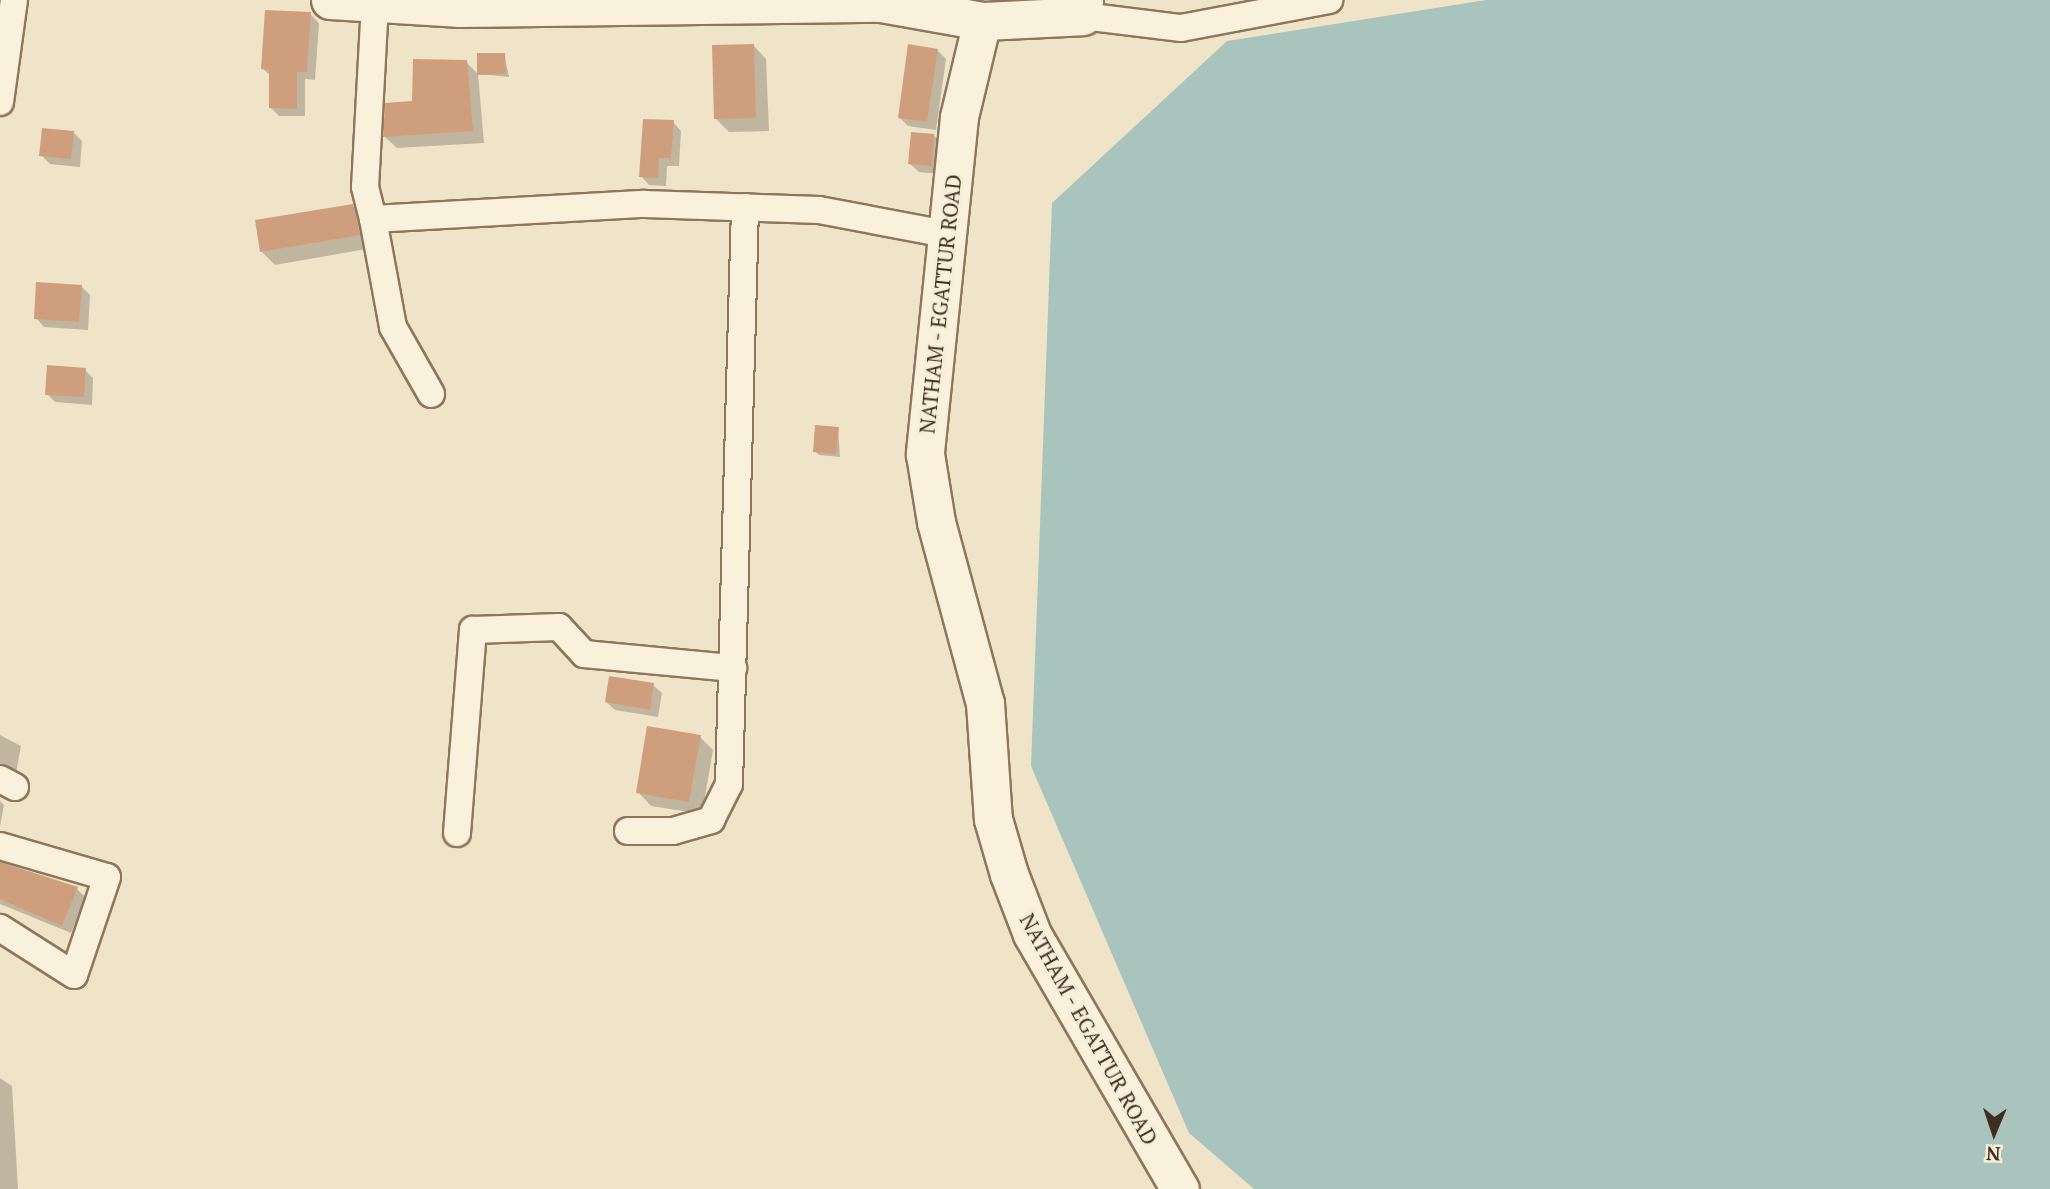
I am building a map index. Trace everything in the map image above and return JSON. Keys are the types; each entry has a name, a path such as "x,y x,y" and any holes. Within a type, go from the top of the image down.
{"street":[{"path":"1,89 15,0"},
{"path":"330,0 375,3 881,3 982,21 1087,8 1181,28 1329,0"},
{"path":"375,3 365,187 393,327 431,394"},
{"name":"NATHAM - EGATTUR ROAD","path":"982,21 959,117 925,454 936,522 985,703 993,819 1032,934 1180,1189"},
{"path":"373,219 645,204 819,210 946,234"},
{"path":"628,831 673,831 711,820 720,810 729,784 745,207"},
{"path":"457,832 473,629 559,627 584,654 733,667"},
{"path":"0,846 107,877 74,975 0,928"}],"water":[{"path":"1486,0 2050,0 2050,1189 1254,1189 1189,1133 1031,766 1052,203 1227,41"}],"building":[{"path":"265,10 311,12 307,72 297,72 297,109 269,108 269,70 261,69"},
{"path":"754,44 756,118 714,119 712,45"},
{"path":"908,44 938,49 927,122 898,118"},
{"path":"477,53 505,53 506,74 477,75"},
{"path":"413,59 467,60 473,131 383,137 385,103 412,101"},
{"path":"643,119 674,120 671,158 659,158 658,178 639,177"},
{"path":"42,128 74,131 71,159 39,156"},
{"path":"911,132 934,134 932,166 908,164"},
{"path":"353,204 360,235 260,252 255,220"},
{"path":"36,282 82,285 79,322 34,319"},
{"path":"47,365 86,368 84,397 45,395"},
{"path":"815,425 839,427 836,454 813,452"},
{"path":"609,676 654,683 650,710 605,702"},
{"path":"647,726 701,735 689,802 636,793"},
{"path":"0,862 78,887 62,926 0,899"}]}
